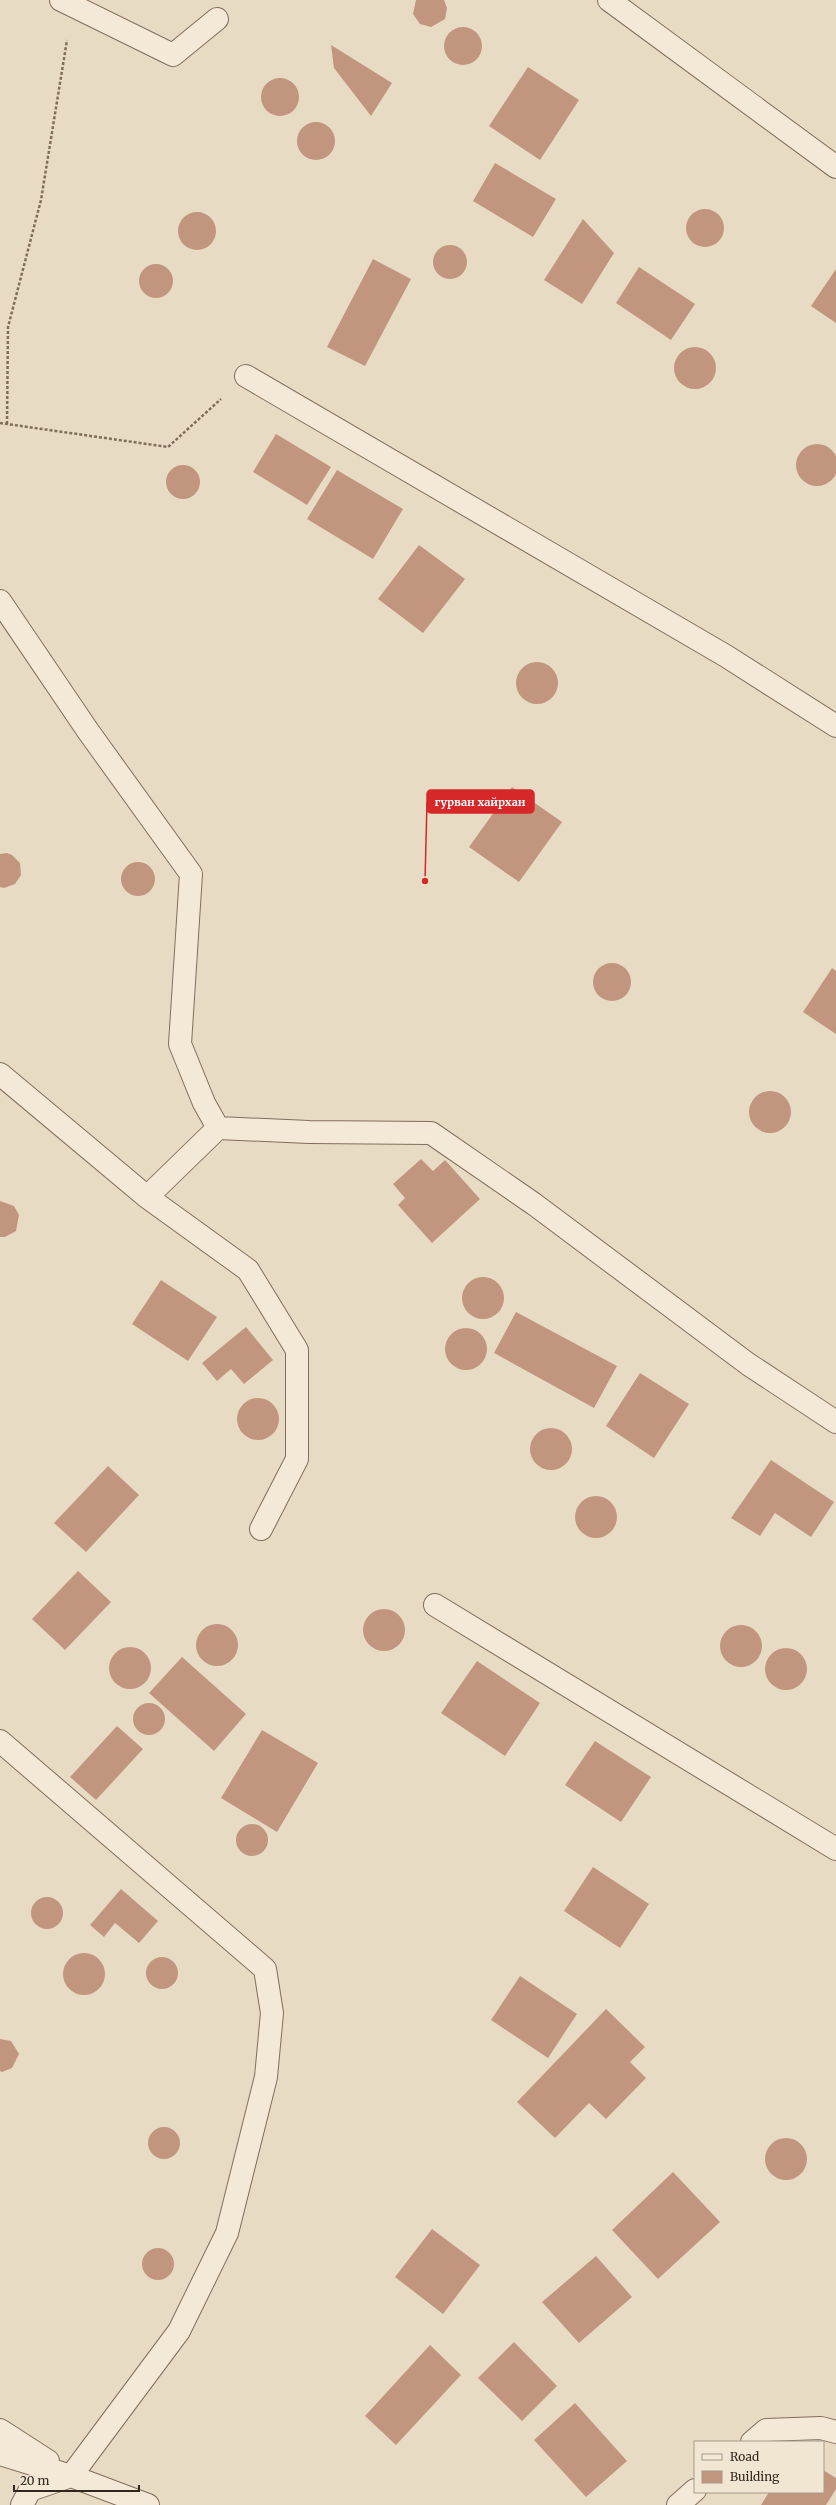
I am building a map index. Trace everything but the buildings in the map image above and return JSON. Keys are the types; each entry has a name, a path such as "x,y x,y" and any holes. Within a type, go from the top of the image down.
{"street":[{"path":"609,0 836,167"},
{"path":"67,3 173,55 217,19"},
{"path":"246,376 726,656 836,726"},
{"path":"0,601 88,731 191,874 180,1044 204,1103 218,1128"},
{"path":"0,1074 147,1197 248,1270 297,1350 297,1458 261,1529"},
{"path":"147,1197 218,1128 309,1132 431,1133 534,1204 748,1364 836,1422"},
{"path":"435,1605 836,1849"},
{"path":"0,1741 265,1969 272,2014 266,2077 227,2234 179,2331 71,2476 30,2490 22,2505"},
{"path":"753,2441 766,2430 821,2428 836,2432"},
{"path":"0,2430 71,2476"},
{"path":"0,2454 71,2476 148,2505"},
{"path":"678,2505 694,2491"}],"path":[{"path":"7,424 8,327 41,200 67,3"},
{"path":"0,422 89,434 168,447 246,376"}],"place":[{"name":"гурван хайрхан","path":"425,881"}]}
